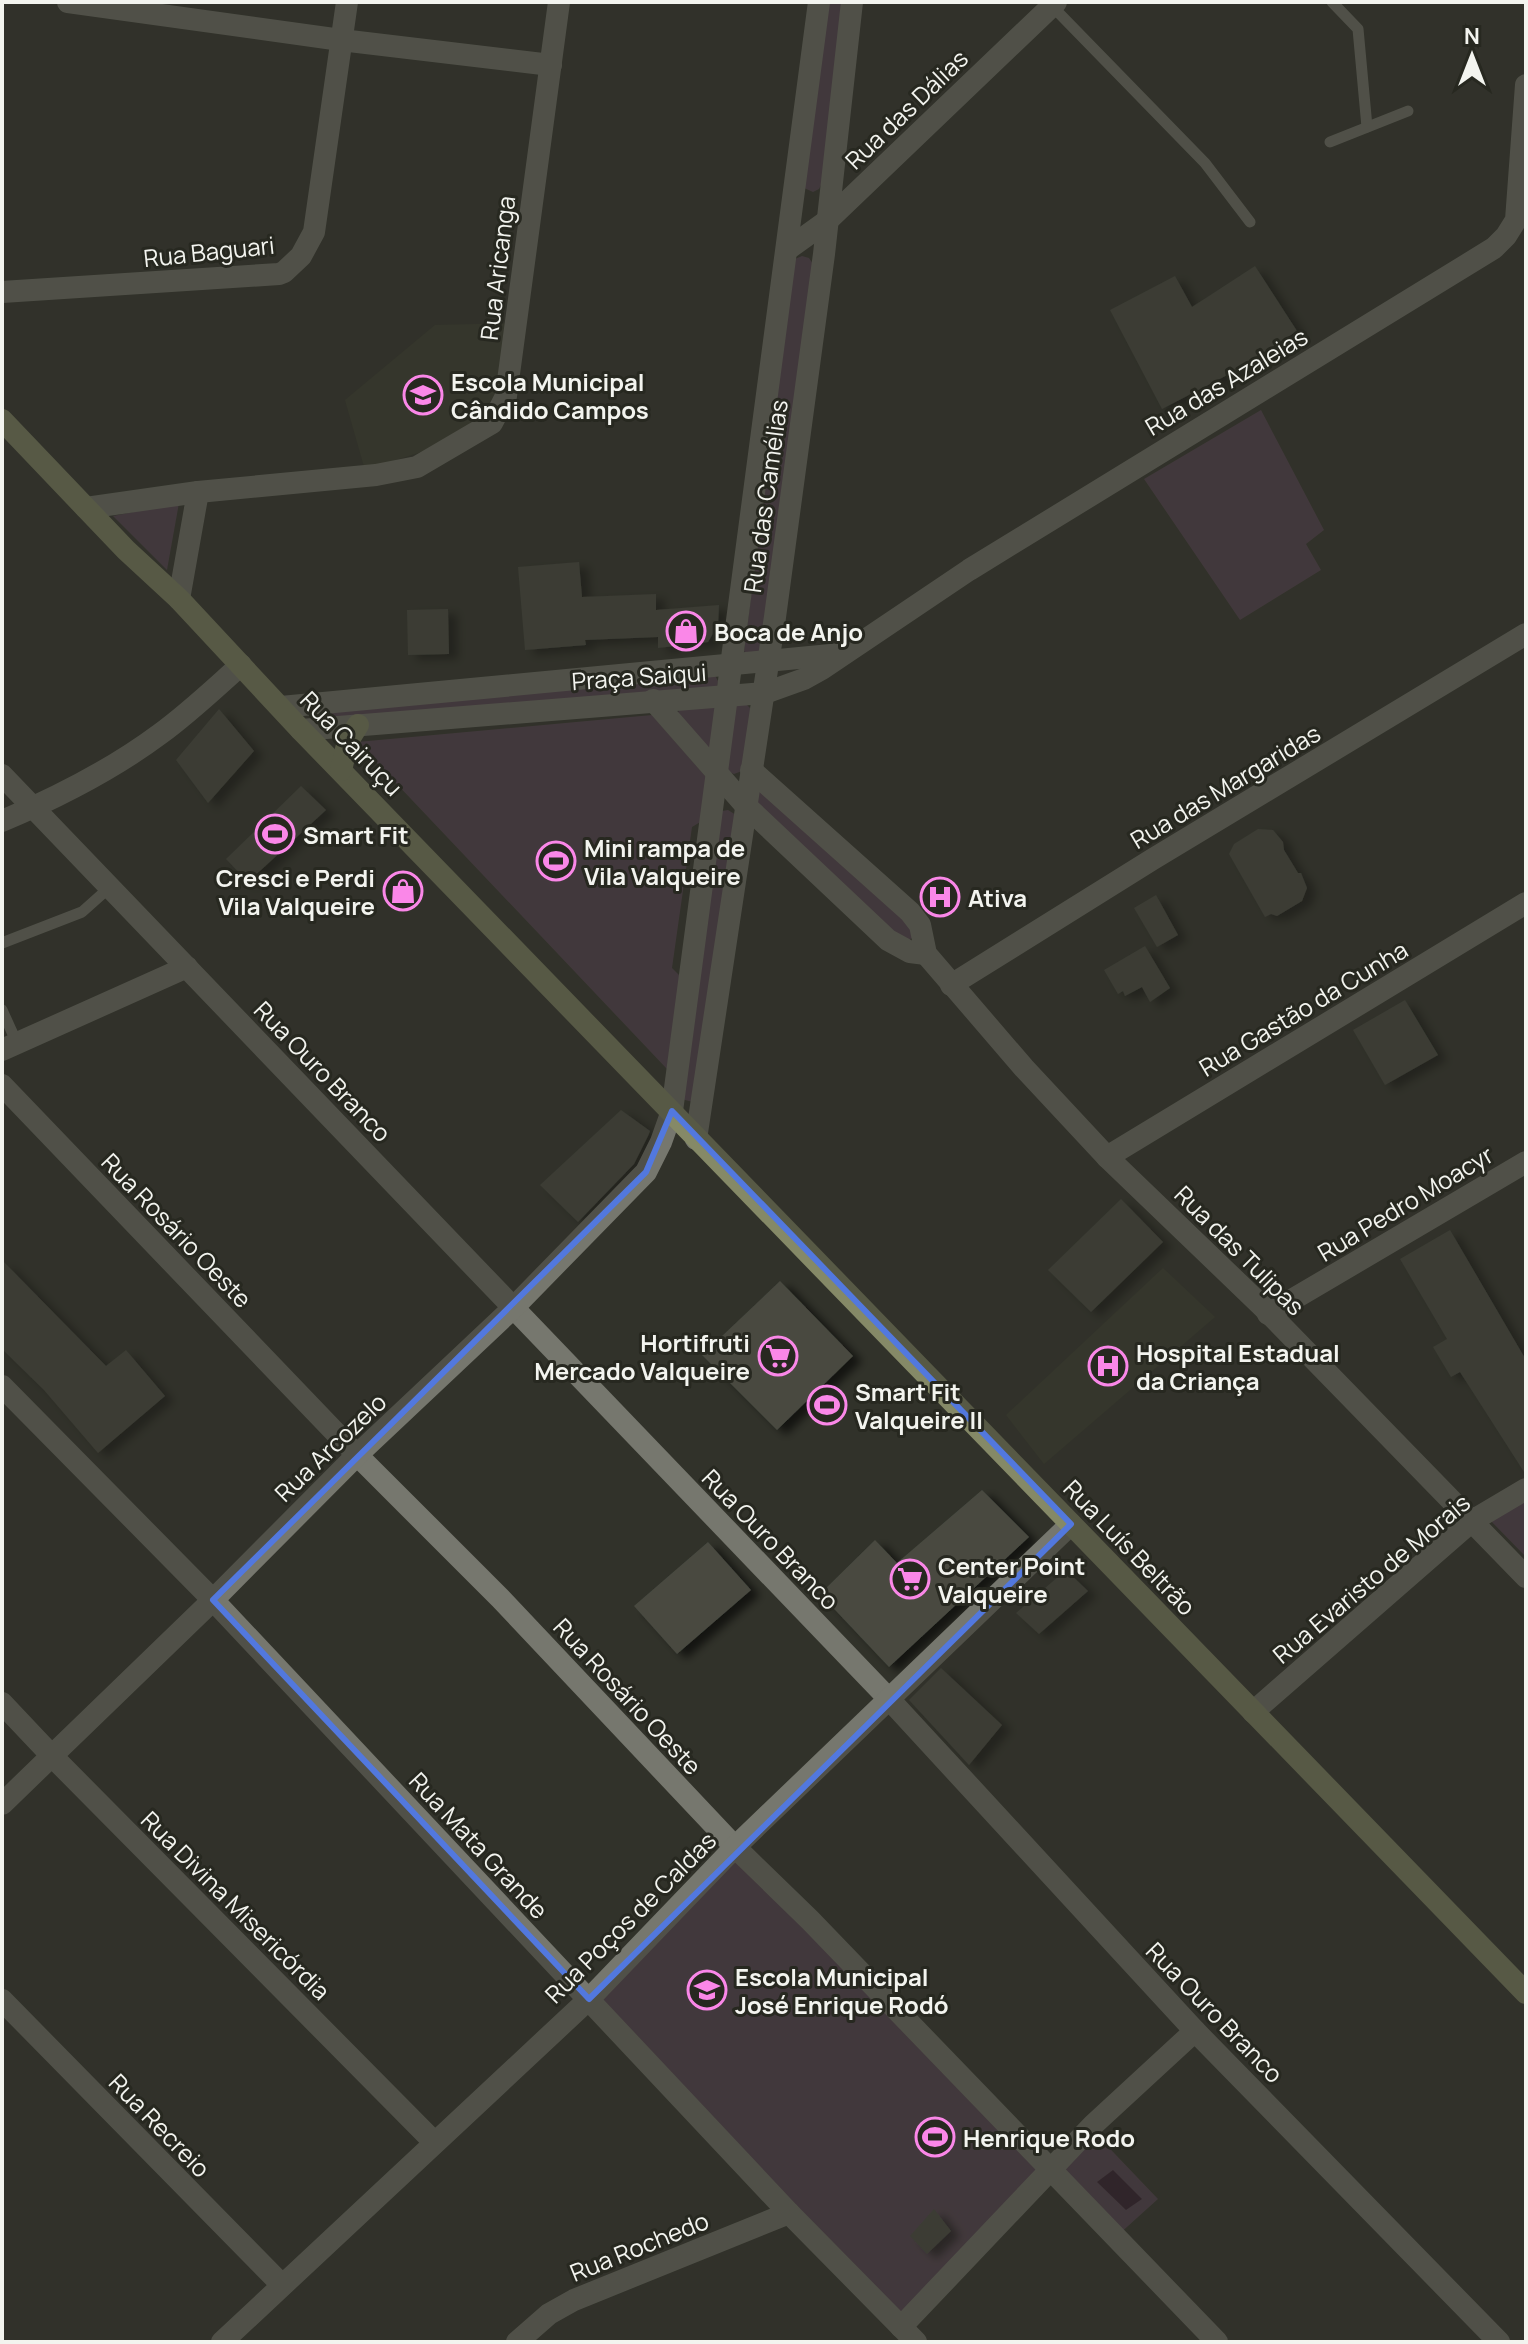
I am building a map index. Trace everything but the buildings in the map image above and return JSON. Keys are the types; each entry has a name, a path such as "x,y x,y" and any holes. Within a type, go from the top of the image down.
{"main road":[{"name":"Rua Cairuçu","path":"2,420 179,599 301,730 696,1139"},
{"path":"341,770 348,741 358,725"},
{"name":"Rua Luís Beltrão","path":"696,1139 1526,1993"}],"street":[{"path":"68,2 551,65"},
{"name":"Rua Baguari","path":"2,292 242,278 284,272 301,256 314,232 347,2"},
{"name":"Rua Aricanga","path":"86,508 198,492 376,475 417,467 492,423 506,396 559,2"},
{"name":"Rua das Camélias","path":"672,1111 819,2"},
{"name":"Rua das Camélias","path":"696,1139 765,693 827,221 852,2"},
{"name":"Rua das Dálias","path":"788,249 827,221 1054,4"},
{"name":"Rua das Azaleias","path":"765,693 804,679 969,570 1494,248 1516,220 1526,85"},
{"path":"179,599 198,492"},
{"name":"Rua das Margaridas","path":"951,985 1165,851 1526,634"},
{"name":"Rua das Azaleias","path":"769,661 842,653"},
{"name":"Praça Saiqui","path":"281,707 769,661"},
{"path":"2,821 122,759 159,735 241,665"},
{"path":"513,685 516,712"},
{"name":"Praça Saiqui","path":"301,730 765,693"},
{"path":"653,700 746,806 888,940 910,952 926,954"},
{"name":"Rua das Tulipas","path":"751,770 910,912 920,925 926,954 1024,1068 1107,1157 1268,1314 1526,1577"},
{"name":"Rua Ouro Branco","path":"2,775 889,1699 1195,2031 1499,2342"},
{"name":"Rua Gastão da Cunha","path":"1107,1157 1526,903"},
{"path":"9,1046 187,967"},
{"name":"Rua Rosário Oeste","path":"2,1085 357,1455 500,1598 735,1847 810,1920 1217,2342"},
{"name":"Rua Arcozelo","path":"2,1804 213,1600 357,1455 513,1308 646,1172 672,1111"},
{"name":"Rua Pedro Moacyr","path":"1268,1314 1526,1162"},
{"name":"Rua Mata Grande","path":"2,1386 213,1600 789,2213 909,2334"},
{"name":"Rua Evaristo de Morais","path":"1253,1712 1472,1521 1526,1489"},
{"name":"Rua Poços de Caldas","path":"222,2342 589,1999 735,1847 1071,1524"},
{"name":"Rua Divina Misericórdia","path":"2,1703 434,2142"},
{"name":"Rua Recreio","path":"2,2000 282,2285"},
{"path":"909,2334 1051,2168 1195,2031"},
{"name":"Rua Rochedo","path":"517,2342 549,2314 574,2300 789,2213"}],"lane":[{"path":"1332,2 1358,29 1367,127"},
{"path":"1054,4 1205,163 1250,222"},
{"path":"1330,142 1408,111"},
{"path":"2,943 82,912 110,887"},
{"path":"2,1010 9,1046"}],"highlighted area":[{"path":"672,1111 1071,1524 589,1999 213,1600 646,1172"}],"shaded area":[{"path":"825,2 845,2 822,183 813,192 804,188"},
{"path":"802,256 809,258 813,264 762,653 746,654 795,259"},
{"name":"Escola Municipal Cândido Campos","path":"515,323 498,390 484,410 468,425 424,451 365,470 345,400 435,325"},
{"path":"1261,410 1324,530 1306,544 1321,570 1240,620 1144,479"},
{"path":"179,503 167,570 113,516"},
{"path":"714,674 718,681 717,689 317,720 318,714"},
{"path":"746,704 751,709 742,771 734,774 729,772 726,763 734,706"},
{"path":"712,707 718,710 713,754 677,716 679,710"},
{"path":"652,715 708,779 702,821 692,827 672,968 680,976 667,1069 357,742"},
{"path":"759,785 912,925 912,938 905,942 757,806"},
{"path":"728,810 736,815 693,1102 681,1099 722,811"},
{"name":"Hospital Estadual da Criança","path":"1163,1268 1215,1317 1044,1464 1006,1415"},
{"path":"1526,1497 1526,1557 1488,1518"},
{"path":"735,1847 1051,2168 1095,2133 1158,2199 1117,2236 1052,2169 901,2327 589,1999"},
{"path":"1113,2170 1142,2199 1126,2210 1097,2182"}],"place":[{"name":"Escola Municipal Cândido Campos","path":"423,395"},
{"name":"Boca de Anjo","path":"686,631"},
{"name":"Smart Fit","path":"275,834"},
{"name":"Mini rampa de Vila Valqueire","path":"556,861"},
{"name":"Cresci e Perdi Vila Valqueire","path":"403,891"},
{"name":"Ativa","path":"940,897"},
{"name":"Hortifruti Mercado Valqueire","path":"778,1356"},
{"name":"Hospital Estadual da Criança","path":"1108,1366"},
{"name":"Smart Fit Valqueire II","path":"827,1405"},
{"name":"Center Point Valqueire","path":"910,1579"},
{"name":"Escola Municipal José Enrique Rodó","path":"707,1990"},
{"name":"Henrique Rodo","path":"935,2137"}]}
